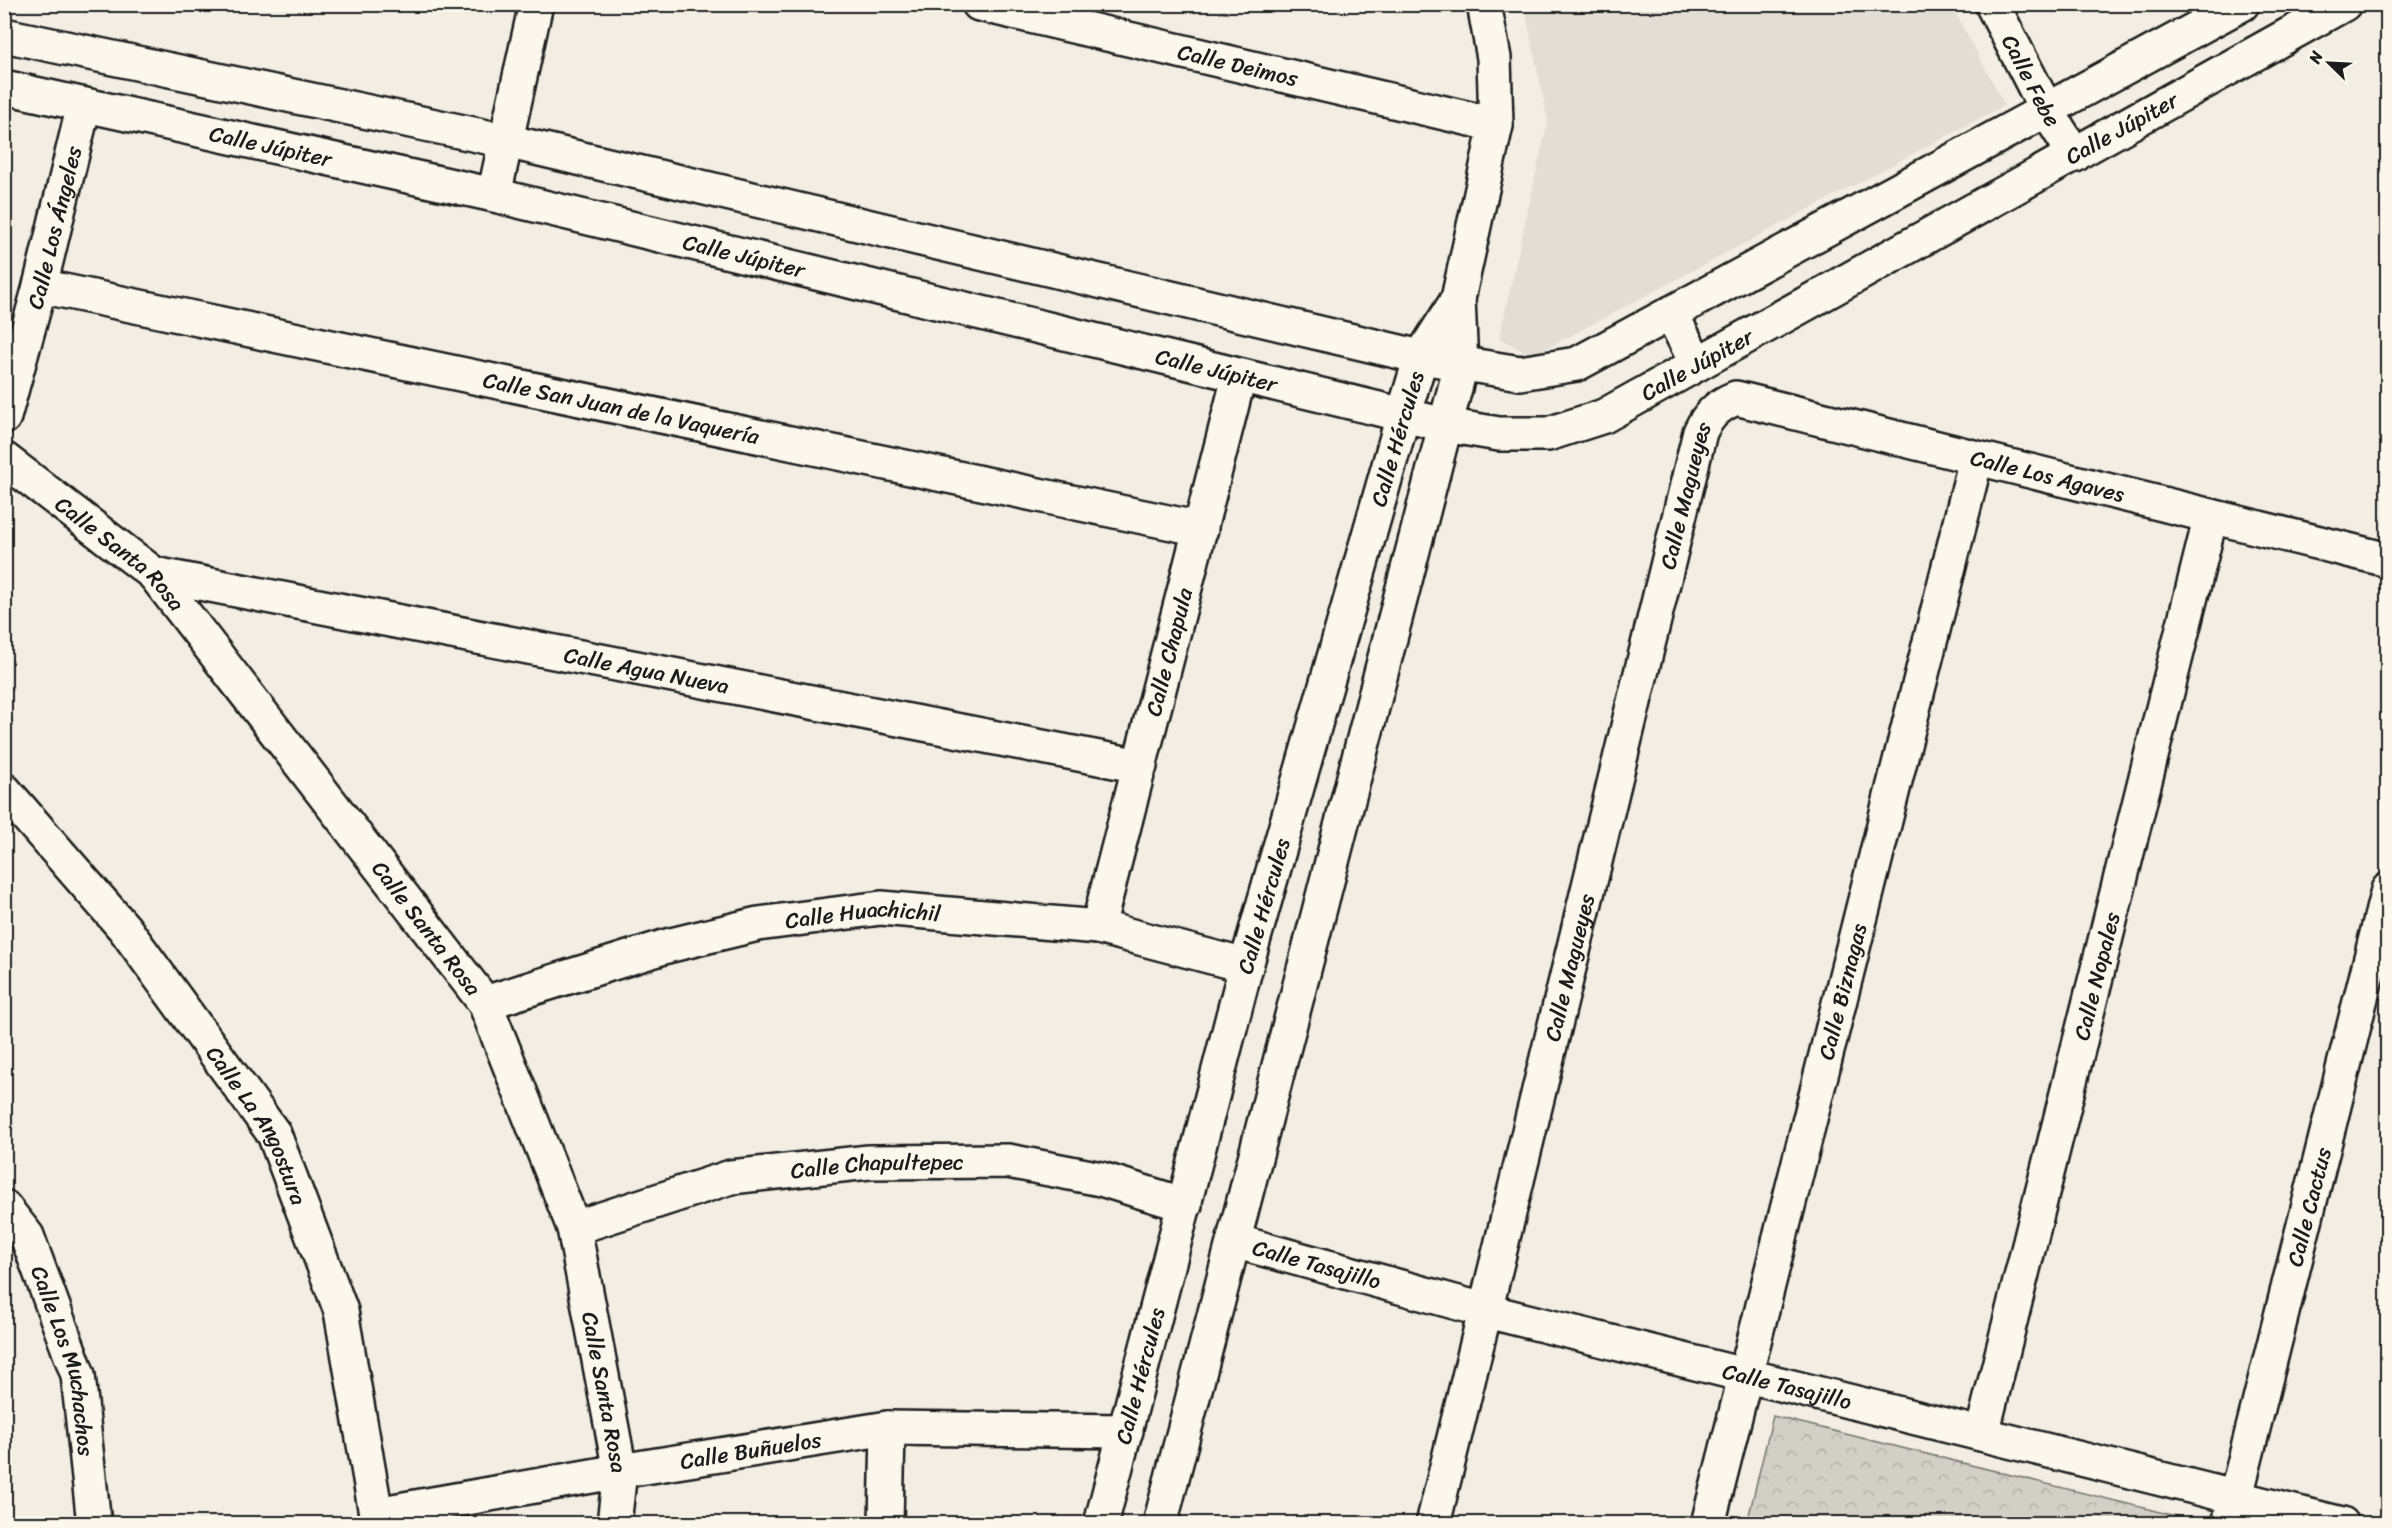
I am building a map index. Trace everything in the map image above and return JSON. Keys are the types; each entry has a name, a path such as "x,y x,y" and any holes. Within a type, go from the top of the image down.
{"street":[{"path":"494,195 536,4"},
{"name":"Calle Deimos","path":"979,4 1496,125"},
{"name":"Calle Hércules","path":"1160,1524 1461,365 1458,299 1496,125 1494,57 1484,4"},
{"name":"Calle Febe","path":"1992,4 2047,111 2074,155"},
{"path":"4,35 506,141 1421,357 1520,373 1577,364 2242,4"},
{"name":"Calle Júpiter","path":"4,87 494,195 1445,426 1499,434 1548,434 1604,416 2344,4"},
{"name":"Calle Los Ángeles","path":"4,417 40,286 84,105"},
{"name":"Calle San Juan de la Vaquería","path":"40,286 1201,529"},
{"name":"Calle Hércules","path":"1101,1524 1246,966 1403,416 1421,357 1458,299"},
{"path":"1671,313 1697,364"},
{"name":"Calle Chapula","path":"1098,927 1239,377"},
{"name":"Calle Los Agaves","path":"1711,412 1725,402 1736,398 2388,560"},
{"name":"Calle Magueyes","path":"1433,1524 1487,1311 1700,432 1711,412"},
{"name":"Calle Santa Rosa","path":"4,459 154,574 485,1003 574,1228 620,1471 614,1524"},
{"name":"Calle Biznagas","path":"1708,1524 1976,459"},
{"name":"Calle Nopales","path":"1982,1434 2211,516"},
{"name":"Calle Agua Nueva","path":"154,574 1140,766"},
{"name":"Calle La Angostura","path":"4,790 125,929 274,1134 341,1311 375,1519"},
{"name":"Calle Cactus","path":"2232,1510 2388,890"},
{"name":"Calle Huachichil","path":"485,1003 667,946 747,927 881,908 1098,927 1246,966"},
{"name":"Calle Chapultepec","path":"574,1228 731,1177 869,1162 1008,1161 1101,1179 1185,1205"},
{"name":"Calle Los Muchachos","path":"4,1207 27,1236 78,1375 93,1524"},
{"name":"Calle Tasajillo","path":"1234,1240 1487,1311 1982,1434 2232,1510 2342,1524"},
{"path":"886,1524 888,1428"},
{"name":"Calle Buñuelos","path":"375,1519 620,1471 888,1428 1126,1431"}],"shaded area":[{"path":"1524,5 1951,5 2005,105 1532,356 1499,338 1548,121"}],"green space":[{"path":"1773,1416 2197,1521 2197,1523 1747,1523"}]}
